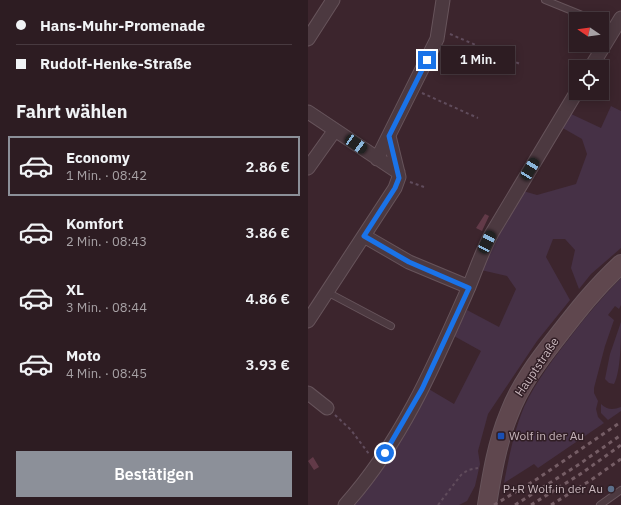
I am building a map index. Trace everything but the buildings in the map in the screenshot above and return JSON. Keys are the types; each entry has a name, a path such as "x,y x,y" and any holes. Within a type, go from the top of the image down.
{"main road":[{"name":"Hauptstraße","path":"488,497 505,424 521,388 540,359 584,302 621,264"}],"street":[{"path":"308,39 332,0"},
{"path":"377,159 434,46 440,30 443,0"},
{"path":"596,60 618,23"},
{"path":"345,505 378,464 422,389 469,288 482,252 572,100"},
{"path":"308,112 398,175"},
{"path":"308,168 335,130"},
{"path":"308,321 395,188 398,175 389,136"},
{"path":"364,236 409,262 469,288"},
{"path":"308,393 327,408"}],"lane":[{"path":"545,0 575,12"},
{"path":"327,292 391,326"},
{"path":"600,505 621,490"}],"path":[{"path":"440,30 520,64"},
{"path":"413,88 478,118"},
{"path":"398,175 424,187"},
{"path":"327,408 351,430 378,464"},
{"path":"438,505 464,472 476,468 493,471"}],"shaded area":[{"path":"611,106 621,111 621,248 591,274 579,289 571,268 575,250 565,239 553,239 546,257 570,300 537,341 488,414 478,451 480,464 475,486 467,501 459,505 352,505 427,388 454,404 481,351 454,336 467,310 499,327 516,289 507,276 481,270 493,238 523,191 537,195 576,184 587,154 582,139 561,127 569,113 601,128"},
{"path":"485,214 489,216 482,231 476,228"},
{"path":"621,278 621,305 619,309 615,306 608,315 614,320 605,346 594,388 594,393 598,401 596,409 598,417 604,423 538,468 534,464 504,483 517,425 534,388 577,328"},
{"path":"621,322 619,363 614,384 609,383 605,379 610,354"},
{"path":"601,404 610,409 621,407 621,411 608,420 601,413"},
{"path":"313,457 319,467 314,470 308,461"}],"railway":[{"path":"494,505 537,479 621,422"},
{"path":"515,505 578,465 621,435"},
{"path":"531,505 582,473 621,445"},
{"path":"551,505 621,459"}],"place":[{"name":"Wolf in der Au","path":"501,436"},
{"name":"P+R Wolf in der Au","path":"611,489"}],"route":[{"path":"385,453 422,389 469,288 409,262 364,236 395,188 399,178 389,136 427,60"}]}
